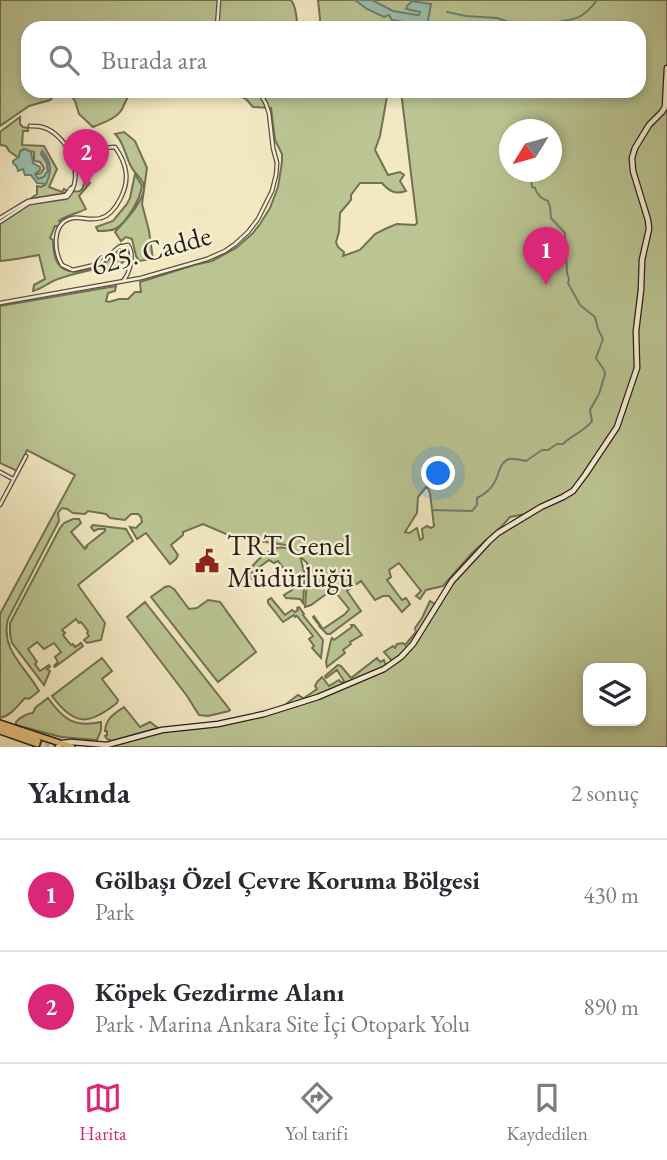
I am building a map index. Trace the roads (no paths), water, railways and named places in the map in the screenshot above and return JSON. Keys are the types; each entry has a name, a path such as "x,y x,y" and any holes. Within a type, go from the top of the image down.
{"main road":[{"path":"0,729 38,743 73,747"}],"street":[{"path":"218,21 219,0"},
{"path":"73,747 100,746 162,730 218,724 264,714 318,697 384,669 413,644 452,581 489,541 541,506 566,495 580,482 617,427 637,368 636,331 642,260 649,229 632,158 649,125 665,107 667,68"},
{"name":"625. Cadde","path":"0,303 141,278 216,255 235,244 253,226 263,210 272,191 277,167 268,109 262,98"},
{"path":"0,220 29,203 68,196 75,179 73,157 60,138 42,127 30,126"},
{"path":"104,148 115,147 125,171 122,198 112,211 102,218 74,218 65,221 57,234 55,248 62,265 73,270 99,264 121,246 124,247 130,261 129,272 123,281"},
{"path":"0,505 26,456"},
{"path":"0,472 14,479"},
{"path":"60,745 71,742 100,746"}],"waterway":[{"path":"562,21 583,15 597,0"},
{"path":"447,12 506,21"},
{"path":"432,510 472,511 477,505 477,498 493,485 506,461 526,461 542,450 563,444 592,421 590,410 599,394 605,374 596,358 603,339 595,317 580,305 568,283 565,233 551,218 548,201 537,193 532,182"}],"tunnel":[{"path":"38,741 55,747"},
{"path":"37,744 44,747"}],"place":[{"name":"Köpek Gezdirme Alanı","path":"86,187"},
{"name":"Gölbaşı Özel Çevre Koruma Bölgesi","path":"546,285"},
{"name":"TRT Genel Müdürlüğü","path":"207,561"}]}
